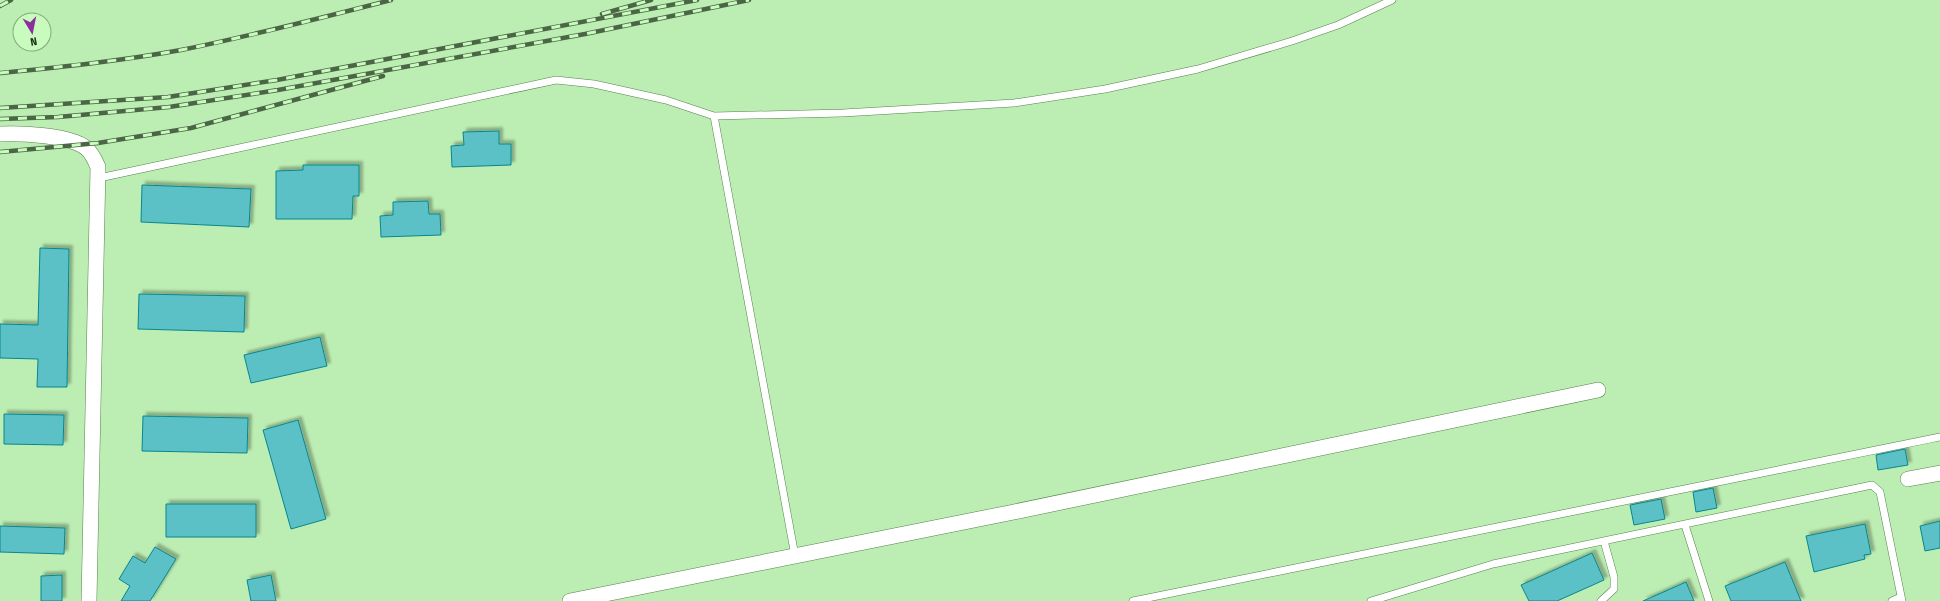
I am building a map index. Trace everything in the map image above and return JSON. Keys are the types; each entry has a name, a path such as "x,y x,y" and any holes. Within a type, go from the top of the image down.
{"street":[{"path":"0,134 23,133 77,143 87,148 94,157 98,167 99,178 95,260 89,601"},
{"path":"570,601 1598,390"},
{"path":"1908,479 1940,474"}],"lane":[{"path":"99,178 556,80 594,84 666,100 714,116 843,113 1014,103 1068,96 1151,80 1245,56 1338,25 1392,0"},
{"path":"714,116 795,556"},
{"path":"1133,601 1372,554 1727,479 1940,437"},
{"path":"1370,601 1493,564 1872,485 1880,492 1902,599 1892,601"},
{"path":"1685,525 1708,601"},
{"path":"1601,601 1614,589 1614,577 1604,541"}],"building":[{"path":"499,131 499,144 511,144 511,165 452,167 451,146 464,145 463,132"},
{"path":"303,165 359,165 359,196 353,196 352,219 276,219 276,171 303,170"},
{"path":"142,185 251,189 249,227 141,222"},
{"path":"428,201 429,214 440,214 441,235 381,237 380,216 393,215 393,202"},
{"path":"40,248 69,249 67,387 37,387 38,359 0,358 0,324 38,325"},
{"path":"139,294 245,296 244,332 138,329"},
{"path":"320,337 327,366 251,383 244,355"},
{"path":"4,414 64,415 63,445 4,444"},
{"path":"143,416 248,418 247,453 142,451"},
{"path":"298,420 326,519 291,529 263,430"},
{"path":"1905,449 1908,465 1878,470 1876,455"},
{"path":"1713,488 1717,508 1696,512 1693,492"},
{"path":"1661,499 1665,519 1634,525 1630,505"},
{"path":"166,504 256,504 256,537 166,537"},
{"path":"1940,521 1940,548 1925,551 1920,526"},
{"path":"1865,524 1871,554 1864,555 1865,559 1814,572 1806,536"},
{"path":"0,526 65,528 64,554 0,552"},
{"path":"155,547 176,559 150,601 121,601 130,586 119,579 133,556 145,563"},
{"path":"1592,553 1604,580 1557,601 1529,601 1521,585"},
{"path":"1785,562 1801,601 1731,601 1725,586"},
{"path":"62,575 62,601 41,601 41,576"},
{"path":"271,575 276,601 251,601 247,580"},
{"path":"1686,582 1694,601 1643,601"}],"railway":[{"path":"0,6 11,0"},
{"path":"0,73 113,61 181,50 260,33 391,0"},
{"path":"602,14 651,0"},
{"path":"0,108 168,97 277,80 697,0"},
{"path":"0,119 58,117 169,107 278,90 585,34 749,0"},
{"path":"0,152 98,143 191,128 383,76"}]}
